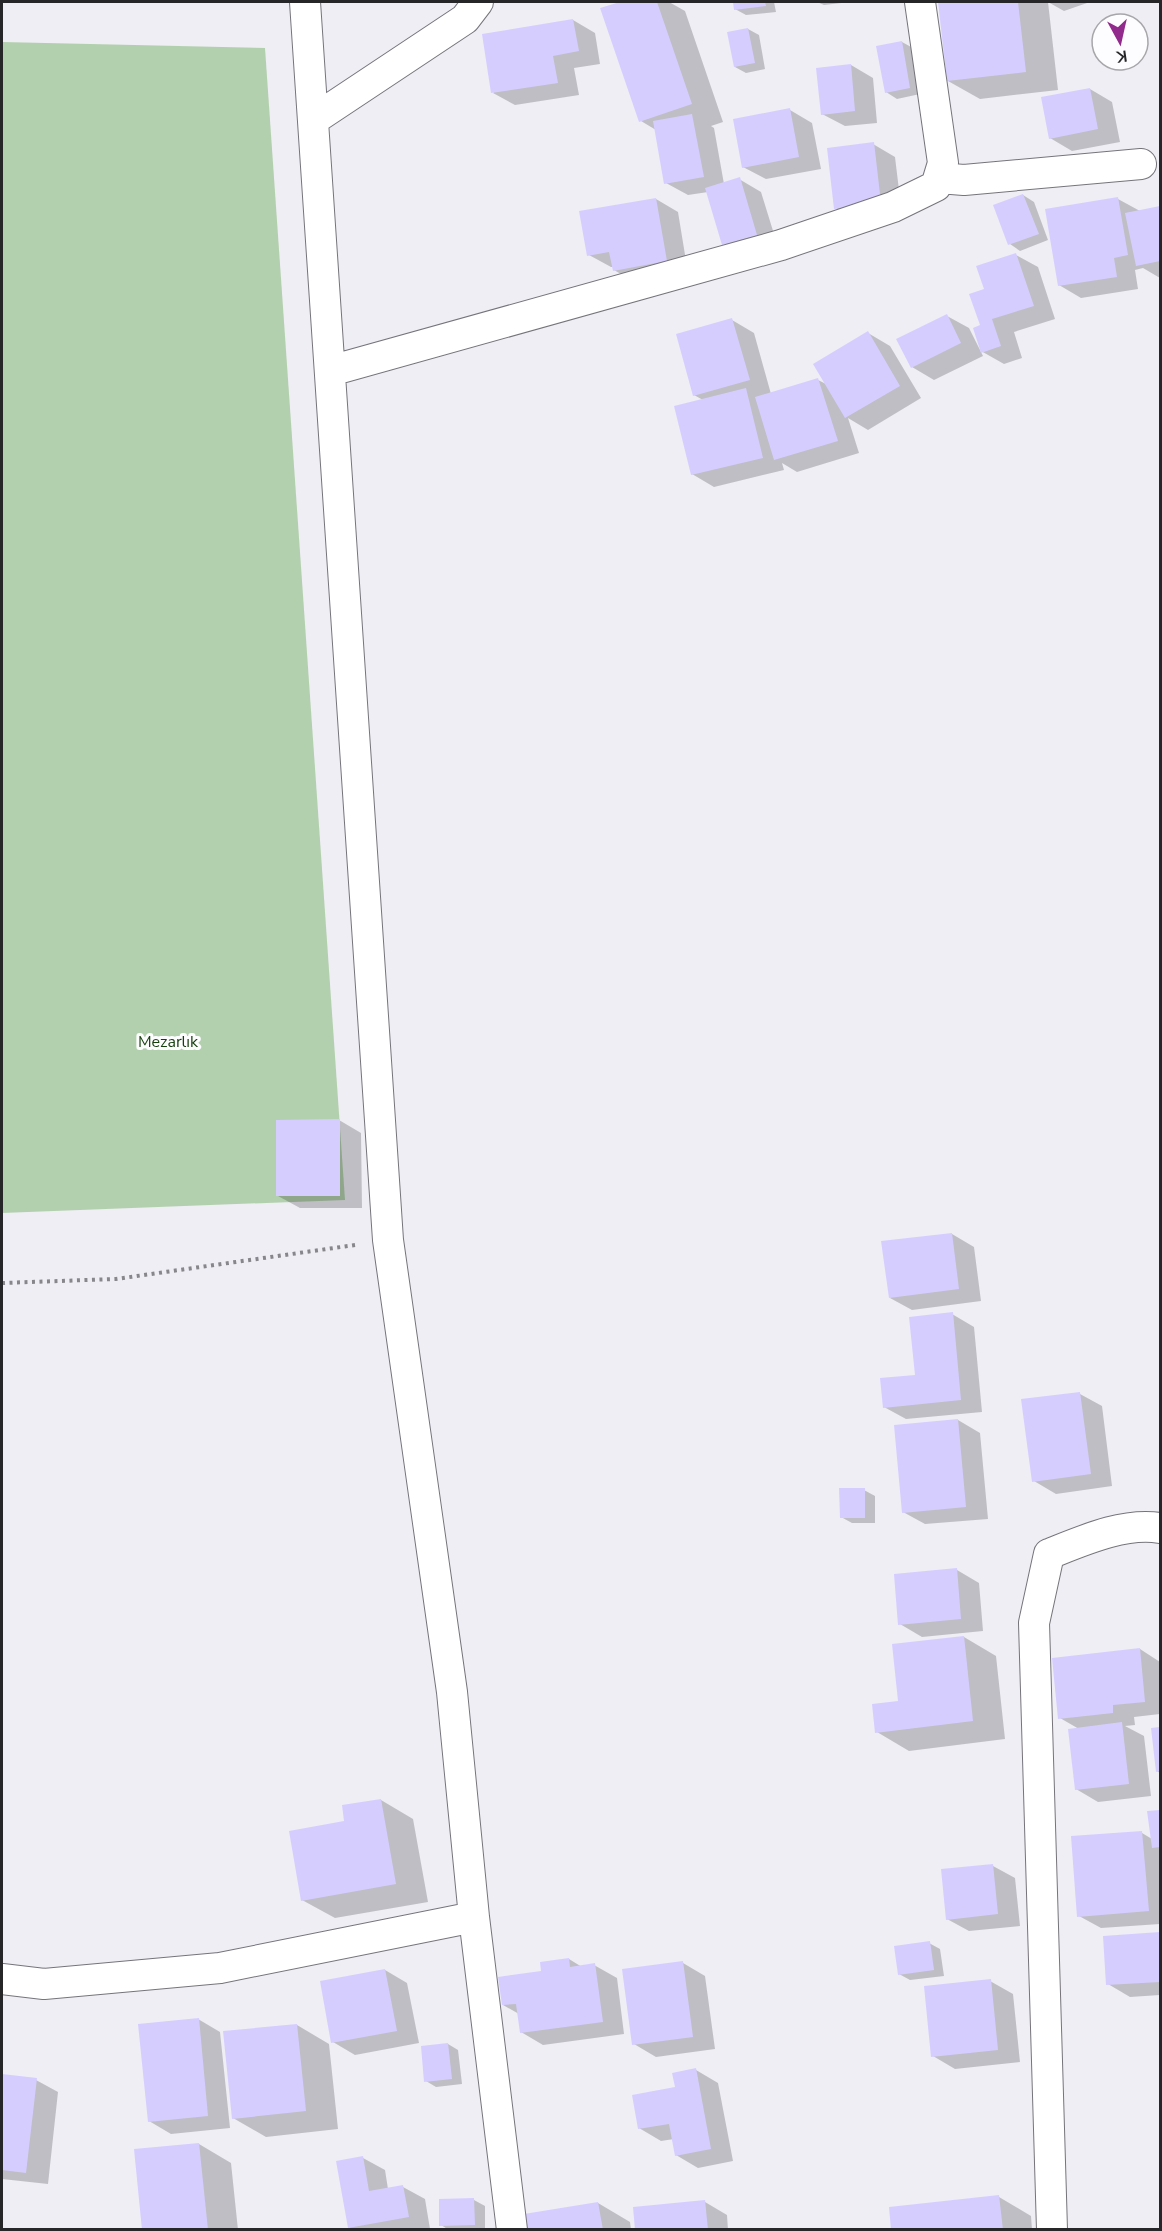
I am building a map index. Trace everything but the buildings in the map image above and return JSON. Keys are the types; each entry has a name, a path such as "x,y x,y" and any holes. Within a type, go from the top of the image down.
{"street":[{"path":"305,2 388,1240 452,1692 474,1917 512,2229"},
{"path":"313,120 465,19 478,2"},
{"path":"330,371 781,245 893,207 936,186 943,163 920,2"},
{"path":"939,178 964,180 1141,164"},
{"path":"1052,2229 1034,1623 1049,1554 1104,1533 1151,1526 1161,1528"},
{"path":"2,1979 44,1984 220,1968 474,1917"}],"path":[{"path":"2,1282 116,1279 388,1240"}],"green space":[{"name":"Mezarlık","path":"2,42 265,48 345,1200 2,1213"}]}
